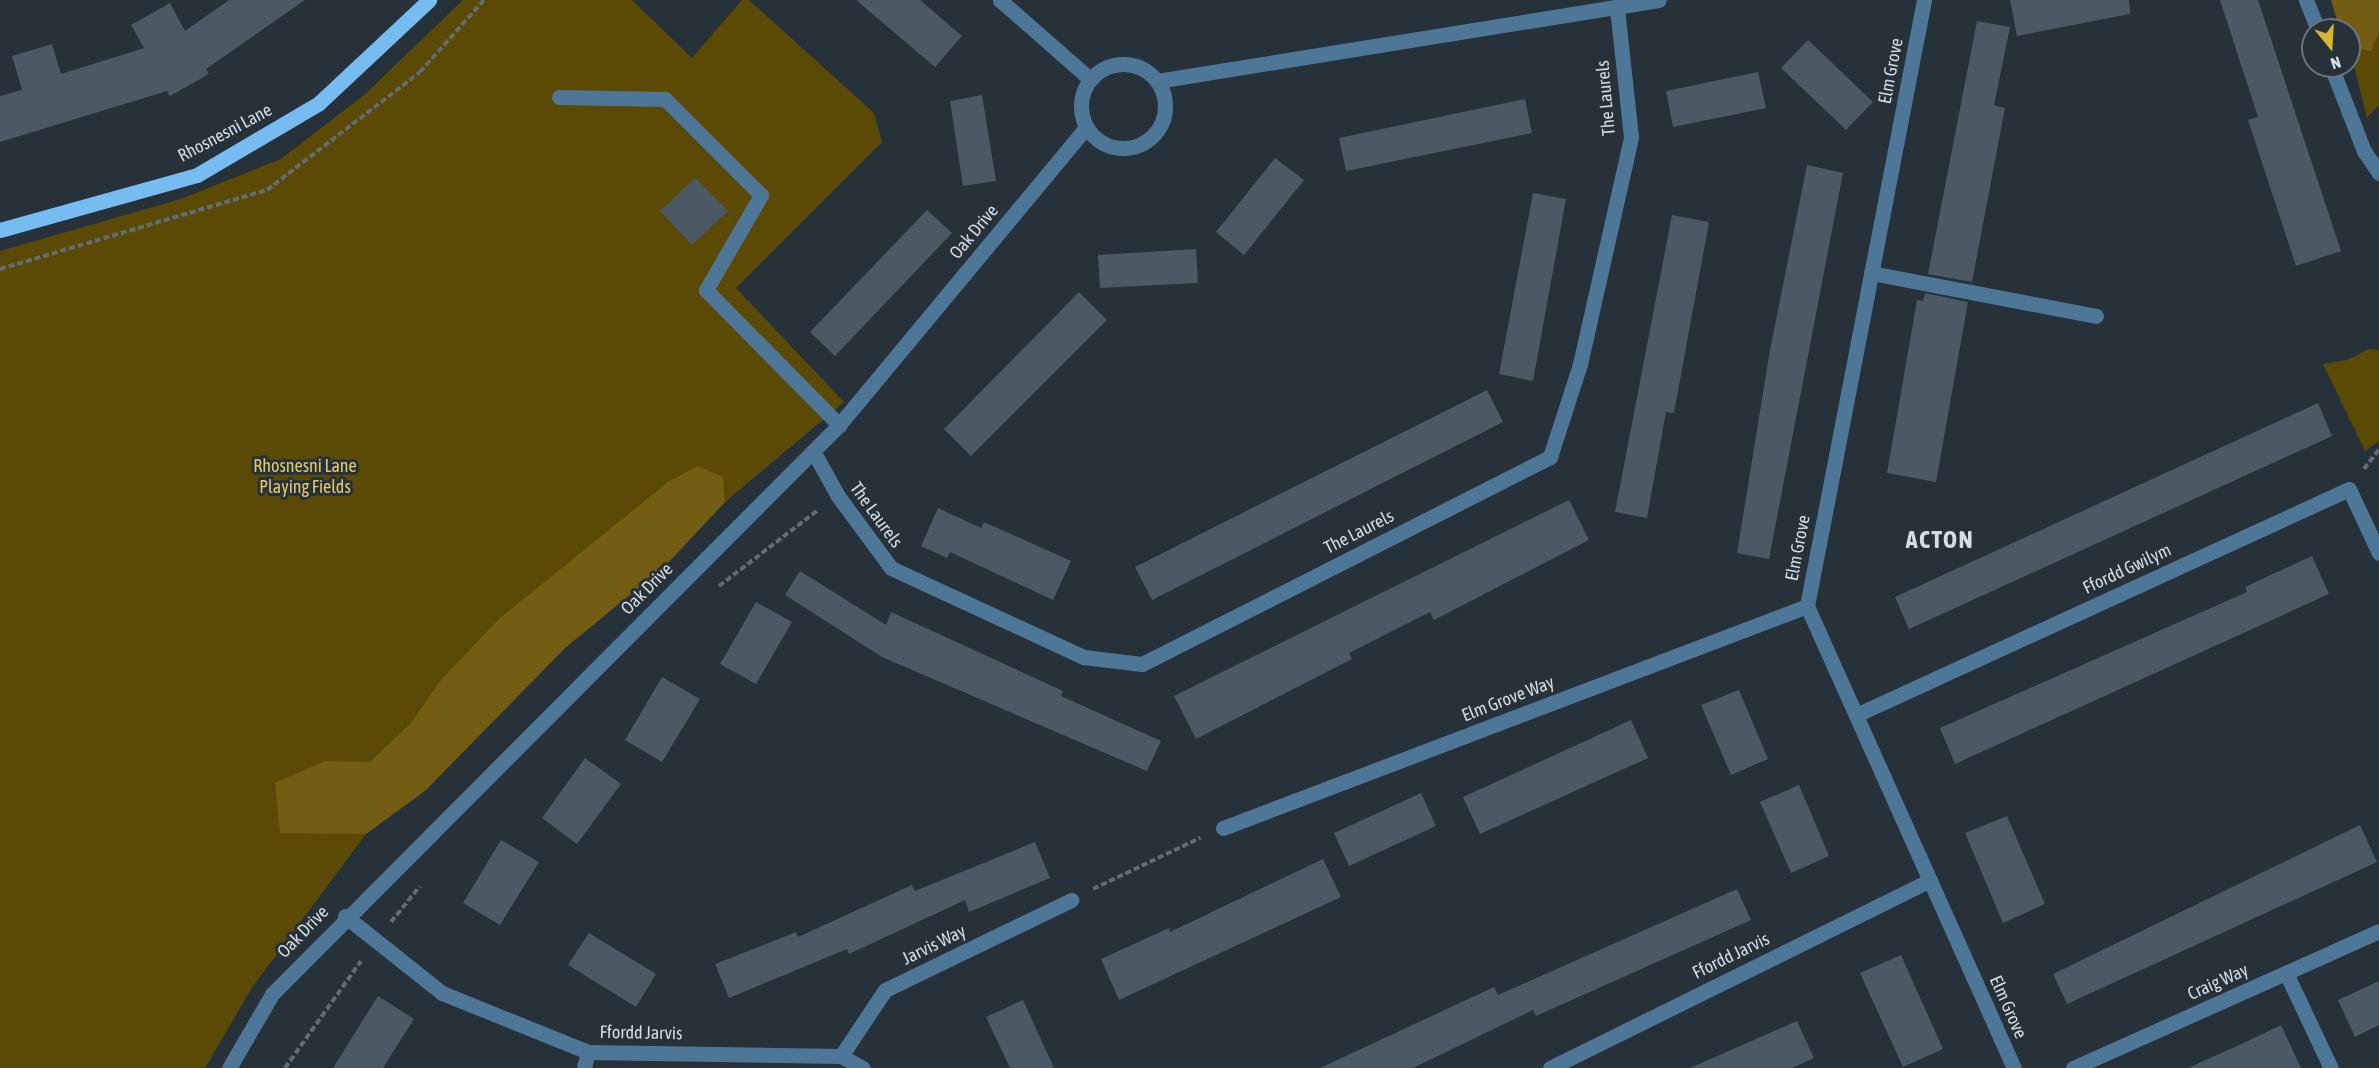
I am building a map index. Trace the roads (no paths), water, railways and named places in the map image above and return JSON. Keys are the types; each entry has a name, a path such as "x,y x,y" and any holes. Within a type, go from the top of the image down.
{"main road":[{"name":"Rhosnesni Lane","path":"0,230 197,175 320,103 429,0"}],"street":[{"path":"999,0 1090,79"},
{"path":"1157,81 1659,0"},
{"name":"Elm Grove","path":"1924,0 1807,606 2014,1068"},
{"path":"2306,0 2313,18"},
{"name":"The Laurels","path":"813,451 838,496 891,568 1084,657 1142,664 1550,457 1580,364 1631,137 1617,8"},
{"path":"1124,64 1148,72 1157,81 1165,107 1156,132 1146,141 1134,147 1107,146 1086,128 1080,103 1090,79 1111,65 1124,64"},
{"path":"2336,78 2364,151 2379,173"},
{"path":"559,97 665,99 761,195 706,290 839,425"},
{"name":"Oak Drive","path":"229,1068 272,994 345,916 839,425 1086,128"},
{"path":"1871,273 2096,316"},
{"name":"Ffordd Gwilym","path":"1856,714 2349,489 2379,553"},
{"name":"Elm Grove Way","path":"1223,828 1807,606"},
{"name":"Ffordd Jarvis","path":"1550,1068 1930,880"},
{"name":"Jarvis Way","path":"841,1056 885,990 1071,900"},
{"name":"Ffordd Jarvis","path":"345,916 442,993 588,1052 841,1056 863,1068"},
{"name":"Craig Way","path":"2073,1068 2379,931"},
{"path":"2286,973 2331,1068"},
{"path":"584,1068 588,1052"}],"district":[{"name":"ACTON","path":"1940,540"}],"park label":[{"name":"Rhosnesni Lane Playing Fields","path":"305,477"}]}
